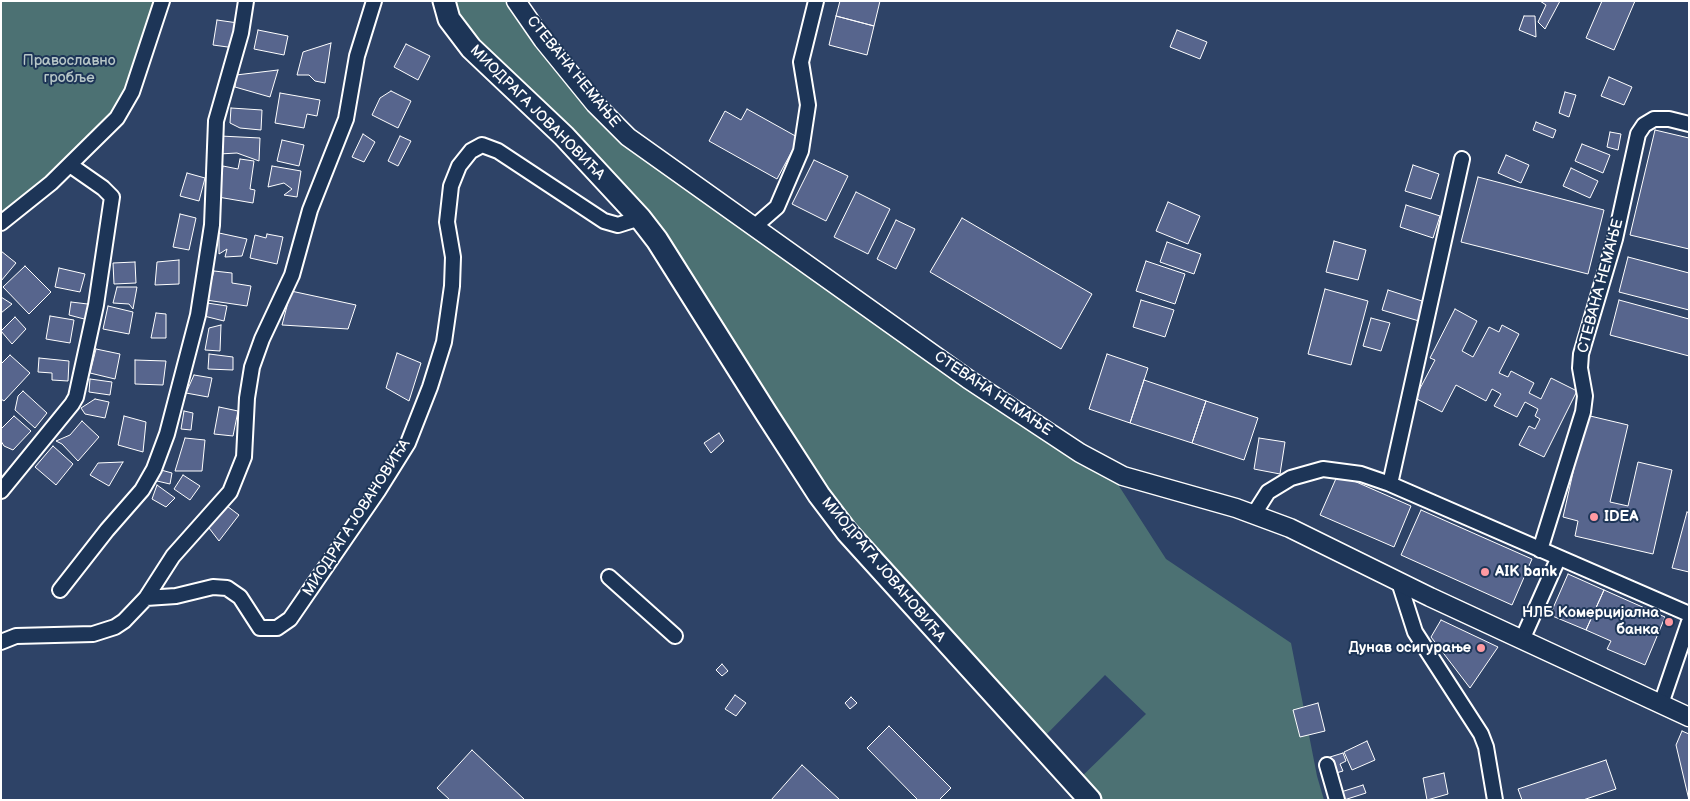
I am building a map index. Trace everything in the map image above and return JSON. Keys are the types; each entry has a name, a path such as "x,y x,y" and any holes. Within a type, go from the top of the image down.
{"main road":[{"name":"МИОДРАГА ЈОВАНОВИЋА","path":"445,3 457,31 476,54 564,136 640,218 669,259 761,406 835,518 919,614 1090,800"}],"street":[{"path":"1,222 35,197 70,166 117,118 127,103 142,64 162,1"},
{"path":"60,590 107,530 142,490 154,469 167,434 198,315 212,225 216,121 241,33 246,1"},
{"path":"1,642 16,636 93,634 124,622 146,598 173,556 221,505 236,482 244,457 247,398 252,367 262,339 292,275 310,210 346,119 357,56 374,1"},
{"name":"СТЕВАНА НЕМАЊЕ","path":"516,1 543,40 607,118 634,141 968,379 1098,464 1141,482 1254,514 1290,528 1399,582 1689,717"},
{"path":"754,227 777,206 801,151 808,105 801,62 816,1"},
{"name":"СТЕВАНА НЕМАЊЕ","path":"1540,550 1582,412 1585,396 1580,368 1582,354 1615,239 1638,134 1644,125 1654,120 1669,119 1689,124"},
{"name":"МИОДРАГА ЈОВАНОВИЋА","path":"146,598 176,596 213,587 227,588 240,597 260,628 277,628 290,619 378,491 408,443 430,387 444,342 452,286 453,257 447,222 451,186 459,166 471,151 482,145 498,152 604,221 618,225 640,218"},
{"path":"1390,484 1462,159"},
{"path":"1,491 76,397 94,315 112,197 103,188 70,166"},
{"path":"1254,514 1268,492 1291,478 1323,469 1361,474 1390,484 1689,614"},
{"path":"1522,640 1558,558"},
{"path":"609,577 675,636"},
{"path":"1399,582 1415,632 1481,734 1486,747 1495,800"},
{"path":"1661,704 1689,622"},
{"path":"1327,765 1337,800"}],"green space":[{"name":"Православно гробље","path":"1,1 162,1 127,103 1,223"},
{"path":"446,1 516,1 595,104 1108,469 1166,559 1291,643 1317,776 1324,800 1090,800 1075,783 1146,714 1105,675 1037,744 861,549 669,259 519,96"}],"building":[{"path":"840,1 880,1 874,26 836,16"},
{"path":"1540,1 1560,1 1545,29 1538,22 1546,5"},
{"path":"1602,1 1635,1 1614,50 1586,38"},
{"path":"836,16 874,26 867,55 829,45"},
{"path":"1524,16 1535,16 1536,37 1519,30"},
{"path":"217,20 238,23 235,48 213,45"},
{"path":"258,30 288,36 284,55 254,49"},
{"path":"1177,30 1207,42 1200,59 1170,47"},
{"path":"331,43 325,83 315,81 309,75 297,75 303,52"},
{"path":"406,44 430,56 418,80 394,67"},
{"path":"278,70 270,97 235,87 236,75"},
{"path":"1609,77 1632,87 1624,105 1601,96"},
{"path":"391,91 411,101 398,128 372,115 380,98"},
{"path":"1565,92 1576,95 1569,117 1559,113"},
{"path":"280,93 320,100 317,116 307,114 304,128 275,123"},
{"path":"231,108 262,110 261,130 240,128 230,123"},
{"path":"747,109 799,138 777,179 709,141 725,111 741,120"},
{"path":"1536,122 1556,130 1553,138 1533,130"},
{"path":"1655,130 1689,138 1689,249 1630,235"},
{"path":"1610,132 1621,134 1618,150 1607,147"},
{"path":"363,134 375,142 364,162 352,157"},
{"path":"220,136 260,138 259,161 237,153 219,154"},
{"path":"400,136 411,141 398,166 388,161"},
{"path":"282,140 304,145 299,166 277,161"},
{"path":"1582,144 1610,155 1603,173 1575,161"},
{"path":"1506,155 1529,165 1521,183 1498,173"},
{"path":"240,159 254,161 250,189 255,190 253,203 218,197 223,166 238,169"},
{"path":"814,160 848,176 826,221 792,204"},
{"path":"1413,165 1439,174 1431,199 1405,191"},
{"path":"272,166 301,171 297,197 284,195 292,189 284,183 268,187"},
{"path":"1571,168 1598,181 1590,198 1563,186"},
{"path":"187,173 205,178 199,201 180,196"},
{"path":"1478,177 1604,210 1588,274 1461,242"},
{"path":"856,192 890,209 868,254 834,237"},
{"path":"1168,202 1200,216 1188,244 1156,231"},
{"path":"1406,205 1440,216 1433,238 1400,227"},
{"path":"180,214 196,218 189,250 173,247"},
{"path":"962,218 1092,294 1061,349 930,272"},
{"path":"896,220 915,229 896,269 877,259"},
{"path":"219,233 247,239 242,256 225,257 227,249 219,254"},
{"path":"267,234 283,237 277,264 250,258 255,235 266,238"},
{"path":"1334,241 1366,250 1358,280 1326,272"},
{"path":"1167,242 1201,254 1194,274 1160,262"},
{"path":"1,251 16,263 1,281"},
{"path":"1628,257 1689,273 1689,310 1619,292"},
{"path":"179,260 179,284 155,285 157,262"},
{"path":"1146,261 1185,274 1175,304 1136,291"},
{"path":"135,262 136,283 114,284 113,263"},
{"path":"25,266 51,292 29,314 3,287"},
{"path":"59,268 85,274 80,292 55,287"},
{"path":"214,271 232,273 232,283 251,286 247,306 206,300"},
{"path":"117,287 137,287 133,309 129,304 113,303"},
{"path":"1325,289 1368,301 1351,365 1308,354"},
{"path":"1388,290 1425,302 1419,321 1382,310"},
{"path":"291,291 356,305 348,329 282,325"},
{"path":"1,297 12,304 1,313"},
{"path":"1141,300 1174,310 1165,337 1133,327"},
{"path":"1619,300 1689,319 1689,356 1610,335"},
{"path":"71,302 96,305 88,320 69,315"},
{"path":"207,303 227,306 224,321 204,316"},
{"path":"108,306 133,312 129,334 103,329"},
{"path":"1455,309 1477,321 1462,351 1473,357 1489,327 1499,332 1502,325 1519,334 1499,373 1508,377 1511,371 1534,383 1529,393 1541,399 1551,378 1577,391 1544,457 1519,445 1529,426 1535,429 1540,419 1535,416 1538,409 1525,402 1517,417 1494,406 1501,394 1492,389 1486,401 1456,385 1442,412 1415,398 1435,360 1430,358"},
{"path":"156,313 166,314 166,338 151,338"},
{"path":"50,316 74,320 70,343 46,339"},
{"path":"15,317 26,329 12,344 1,331"},
{"path":"1371,318 1390,323 1381,351 1363,346"},
{"path":"221,325 220,351 205,350 209,328"},
{"path":"96,349 120,354 115,379 90,373"},
{"path":"397,353 421,363 409,401 386,388"},
{"path":"209,354 233,357 233,370 208,369"},
{"path":"1107,354 1148,368 1130,423 1089,409"},
{"path":"10,355 30,373 4,401 1,399 1,364"},
{"path":"39,358 69,361 68,381 52,380 52,373 38,372"},
{"path":"135,360 166,361 163,385 135,384"},
{"path":"194,375 212,378 208,397 186,393"},
{"path":"90,379 112,382 110,395 89,392"},
{"path":"1144,380 1206,401 1192,443 1130,423"},
{"path":"23,391 47,413 35,428 15,410 18,396"},
{"path":"95,399 109,402 105,418 85,414 81,408"},
{"path":"1206,401 1258,418 1244,460 1192,443"},
{"path":"219,407 238,411 233,436 214,434"},
{"path":"184,411 193,413 191,430 181,429"},
{"path":"1586,415 1628,425 1610,502 1628,506 1638,462 1672,470 1653,554 1575,536 1578,521 1563,517"},
{"path":"14,416 31,431 13,450 4,446 1,441 1,429"},
{"path":"124,416 146,422 143,452 118,445"},
{"path":"82,421 99,437 78,461 62,444 56,441 70,435"},
{"path":"719,433 724,441 711,453 704,443"},
{"path":"185,438 205,440 202,471 175,471"},
{"path":"1259,438 1285,442 1280,474 1254,469"},
{"path":"53,446 73,464 56,485 35,467"},
{"path":"123,462 109,486 90,475 98,463"},
{"path":"161,470 172,473 170,484 157,481"},
{"path":"1338,474 1411,506 1394,547 1320,515"},
{"path":"183,475 200,486 190,500 174,489"},
{"path":"157,485 175,498 166,507 152,499"},
{"path":"227,506 239,515 219,541 209,528"},
{"path":"1421,510 1532,559 1512,605 1401,555"},
{"path":"1687,512 1689,513 1689,572 1672,568"},
{"path":"1568,574 1604,590 1586,630 1550,615"},
{"path":"1604,590 1665,617 1645,665 1607,649 1611,641 1586,630"},
{"path":"1441,620 1498,647 1470,688 1431,637"},
{"path":"722,664 728,671 722,676 716,670"},
{"path":"735,695 746,703 736,716 725,709"},
{"path":"851,697 857,703 850,709 845,703"},
{"path":"1318,703 1325,731 1300,737 1293,710"},
{"path":"889,726 951,788 939,800 918,800 867,748"},
{"path":"1682,731 1689,734 1689,800 1676,745"},
{"path":"1367,741 1375,760 1352,770 1344,752"},
{"path":"472,750 525,800 450,800 437,788"},
{"path":"1343,753 1346,761 1340,764 1343,771 1336,773 1330,757"},
{"path":"1606,760 1616,789 1583,800 1522,800 1518,789"},
{"path":"802,765 840,800 771,800"},
{"path":"1444,773 1448,794 1427,800 1423,778"},
{"path":"1363,785 1366,793 1344,800 1341,792"}],"place":[{"name":"IDEA","path":"1594,517"},
{"name":"AIK bank","path":"1485,572"},
{"name":"НЛБ Комерцијална банка","path":"1669,622"},
{"name":"Дунав осигурање","path":"1481,648"}]}
